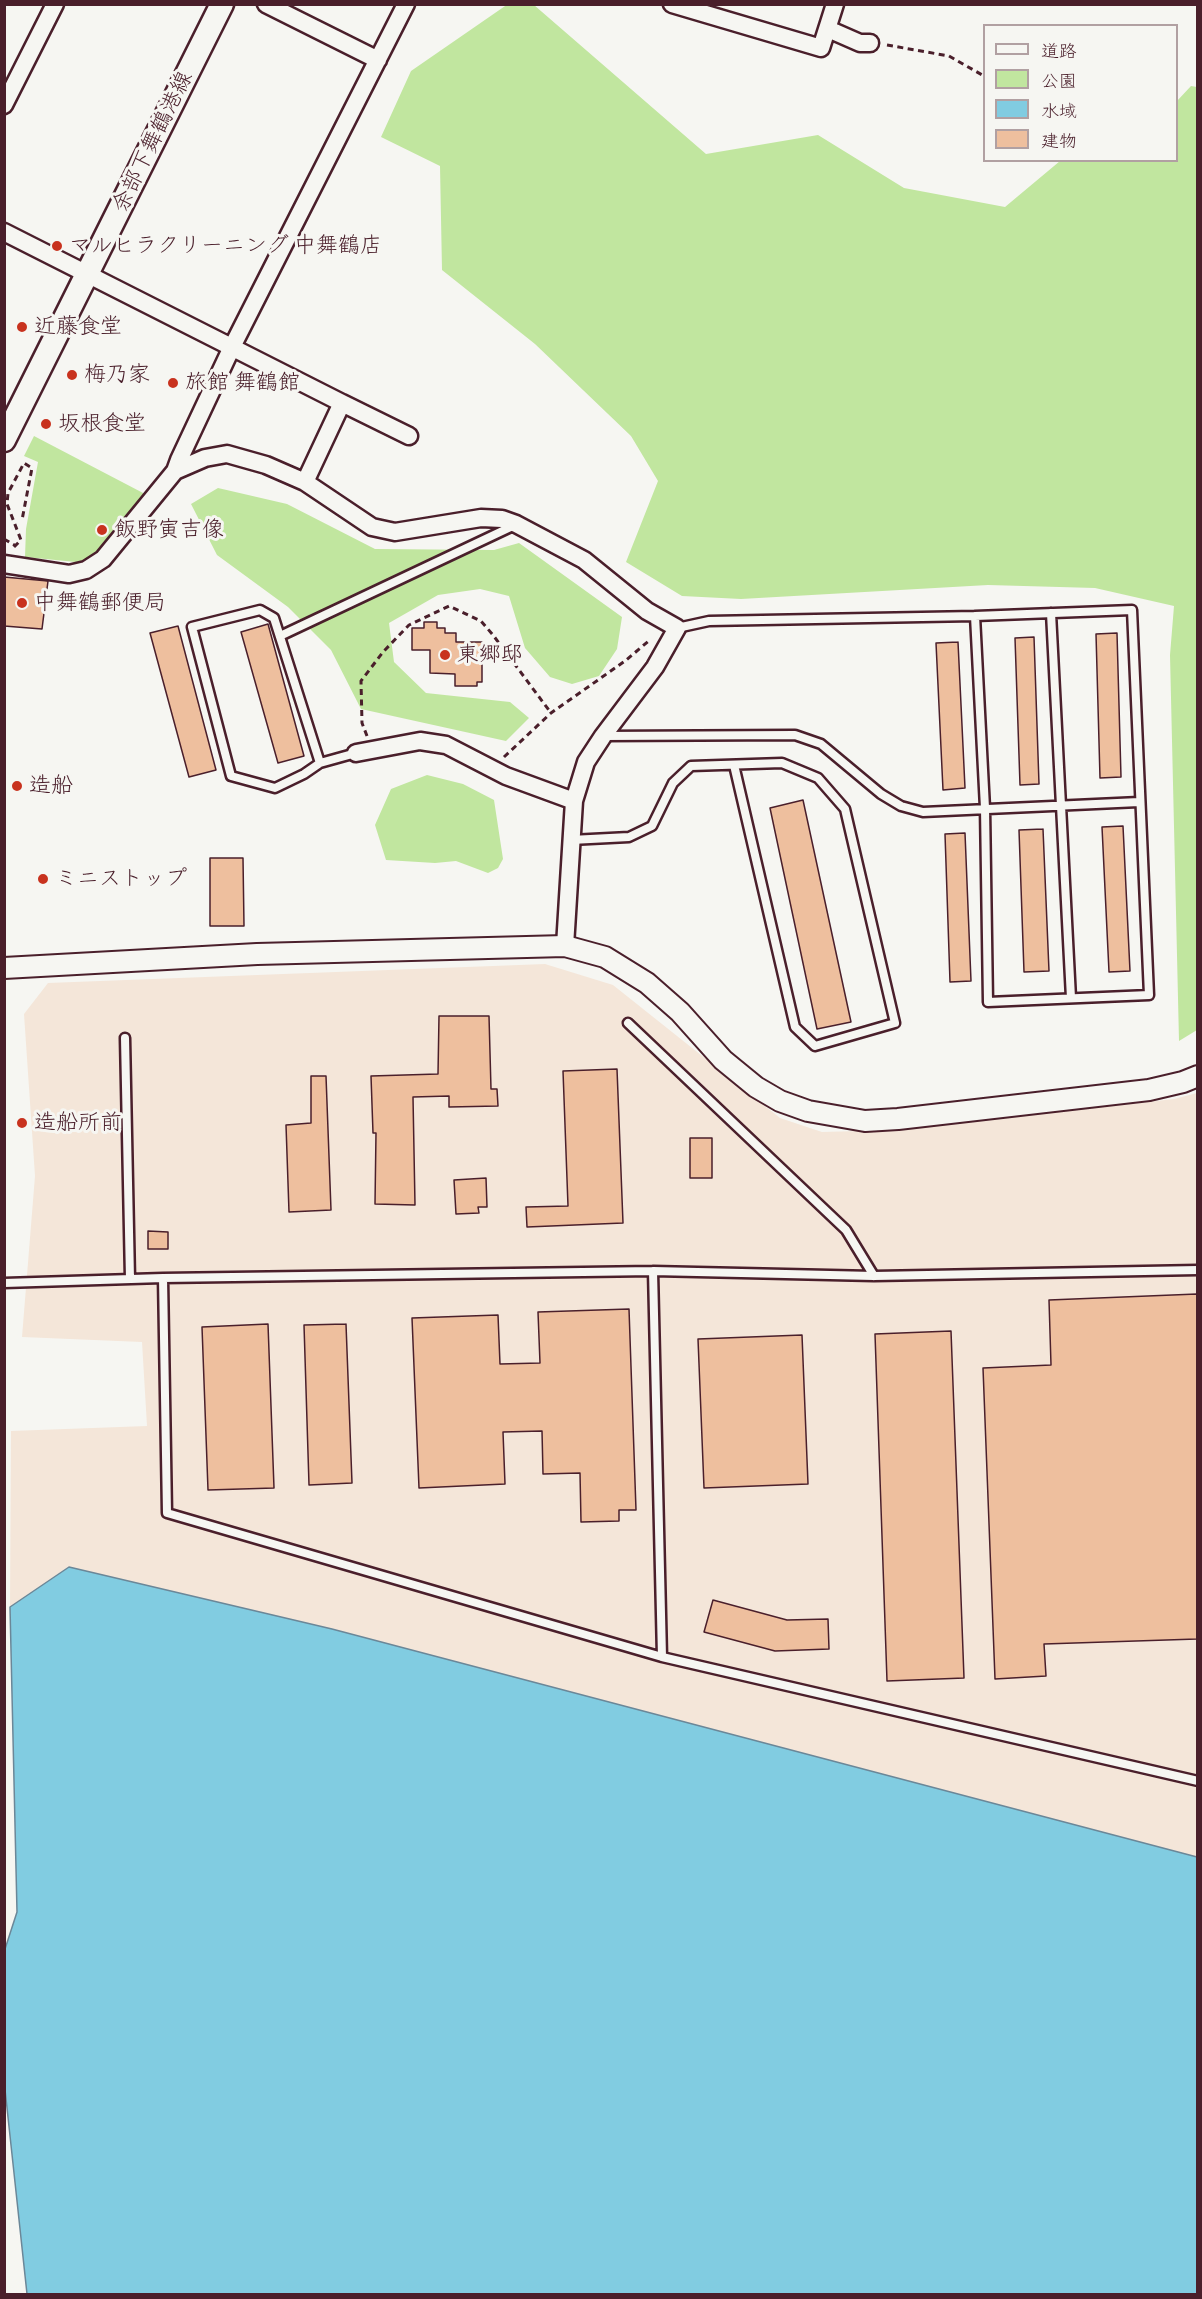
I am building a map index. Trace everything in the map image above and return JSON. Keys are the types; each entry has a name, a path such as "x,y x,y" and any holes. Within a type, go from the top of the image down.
{"main road":[{"name":"余部下舞鶴港線","path":"6,436 222,4"}],"street":[{"path":"4,105 55,4"},
{"path":"266,4 378,60"},
{"path":"4,564 69,574 86,570 103,559 176,471 232,347 406,4"},
{"path":"672,4 820,48 835,4"},
{"path":"828,29 860,43 870,43"},
{"path":"4,232 409,436"},
{"path":"305,482 342,402"},
{"path":"176,471 205,458 228,454 266,465 305,482 372,527 395,532 481,518 502,519 584,560 647,611 673,625 655,667 586,762 574,801 565,946"},
{"path":"364,751 420,741 446,745 506,776 574,801"},
{"path":"4,968 257,954 565,946 605,957 647,983 680,1012 723,1060 756,1088 780,1101 808,1111 865,1121 1149,1090 1183,1082 1197,1076"}],"lane":[{"path":"280,636 516,524"},
{"path":"320,763 274,618 260,610 192,627 231,776 275,789 320,763 364,751"},
{"path":"673,625 709,621 975,616 1132,610 1149,995 988,1002 985,808 975,616"},
{"path":"1051,613 1059,806 1071,998"},
{"path":"603,736 795,735 820,744 881,794 901,806 923,812 1139,802"},
{"path":"571,840 630,837 652,826 673,783 691,766 782,763 818,778 845,809 895,1023 815,1046 795,1027 734,765"},
{"path":"628,1023 846,1230 874,1276"},
{"path":"124,1038 130,1279"},
{"path":"4,1283 163,1278 653,1271 874,1276 1197,1270"},
{"path":"653,1271 662,1656"},
{"path":"163,1278 167,1513 662,1656 1197,1781"}],"path":[{"path":"870,43 949,56 983,75"},
{"path":"4,539 16,546 21,540 7,504 8,493 24,463 32,468 22,520"},
{"path":"364,751 361,681 383,652 410,625 449,606 480,621 551,713"},
{"path":"492,768 551,713 673,625"}],"shaded area":[{"path":"545,964 613,985 780,1118 822,1132 895,1130 1174,1099 1197,1093 1197,1857 69,1567 10,1607 11,1431 147,1426 142,1342 22,1337 35,1176 24,1014 48,983"}],"green space":[{"path":"508,4 534,5 706,154 818,135 904,188 1005,207 1059,162 1178,162 1178,100 1191,86 1197,87 1197,1030 1179,1041 1170,655 1174,606 1095,588 988,585 741,599 682,596 626,562 658,481 631,436 535,344 442,270 440,166 381,137 411,71"},
{"path":"34,436 145,494 98,553 86,563 25,557 26,529 38,462 24,456"},
{"path":"218,488 287,504 375,549 494,550 519,543 622,617 617,649 599,676 572,684 550,677 525,648 509,596 480,589 438,595 389,623 394,662 426,693 510,702 529,718 506,741 361,709 331,650 288,607 217,555 191,504"},
{"path":"427,775 463,784 494,800 503,859 498,868 488,873 456,861 435,863 386,860 375,825 391,789"}],"water":[{"path":"69,1567 332,1629 1197,1857 1197,2294 27,2294 4,2080 5,1949 17,1912 10,1607"}],"building":[{"path":"4,577 48,581 42,629 4,626"},
{"path":"424,622 437,622 437,628 445,628 445,633 456,633 456,642 482,642 482,682 477,682 477,686 455,686 455,674 430,673 430,650 412,650 412,628 424,628"},
{"path":"268,624 304,756 278,763 241,632"},
{"path":"178,626 216,770 189,777 150,633"},
{"path":"1117,633 1121,777 1100,778 1096,634"},
{"path":"1034,637 1039,784 1020,785 1015,638"},
{"path":"958,642 965,788 943,790 936,643"},
{"path":"803,800 851,1022 817,1029 770,808"},
{"path":"1123,826 1130,971 1109,972 1102,827"},
{"path":"1043,829 1049,971 1024,972 1019,830"},
{"path":"965,833 971,981 950,982 945,834"},
{"path":"210,858 243,858 244,926 210,926"},
{"path":"439,1016 489,1016 491,1089 497,1089 498,1106 449,1107 449,1096 413,1097 415,1205 375,1204 376,1133 373,1133 371,1076 438,1074"},
{"path":"617,1069 623,1223 527,1227 526,1207 568,1206 563,1071"},
{"path":"311,1076 326,1076 331,1210 289,1212 286,1125 311,1123"},
{"path":"690,1138 712,1138 712,1178 690,1178"},
{"path":"486,1178 487,1207 478,1207 479,1213 456,1214 454,1180"},
{"path":"148,1231 168,1232 168,1249 148,1249"},
{"path":"1197,1294 1197,1639 1044,1644 1046,1676 995,1679 983,1368 1051,1365 1049,1300"},
{"path":"629,1309 636,1510 619,1510 619,1521 581,1522 580,1473 543,1474 542,1431 503,1432 505,1484 419,1488 412,1318 498,1315 500,1364 540,1363 538,1312"},
{"path":"268,1324 274,1488 208,1490 202,1327"},
{"path":"346,1324 352,1483 309,1485 304,1325"},
{"path":"951,1331 964,1678 887,1681 875,1334"},
{"path":"802,1335 808,1484 704,1488 698,1339"},
{"path":"713,1600 787,1620 828,1619 829,1649 775,1651 704,1632"}],"place":[{"name":"マルヒラクリーニング 中舞鶴店","path":"57,246"},
{"name":"近藤食堂","path":"22,327"},
{"name":"梅乃家","path":"72,375"},
{"name":"旅館 舞鶴館","path":"173,383"},
{"name":"坂根食堂","path":"46,424"},
{"name":"飯野寅吉像","path":"102,530"},
{"name":"中舞鶴郵便局","path":"22,603"},
{"name":"東郷邸","path":"445,655"},
{"name":"造船","path":"17,786"},
{"name":"ミニストップ","path":"43,879"},
{"name":"造船所前","path":"22,1123"}]}
